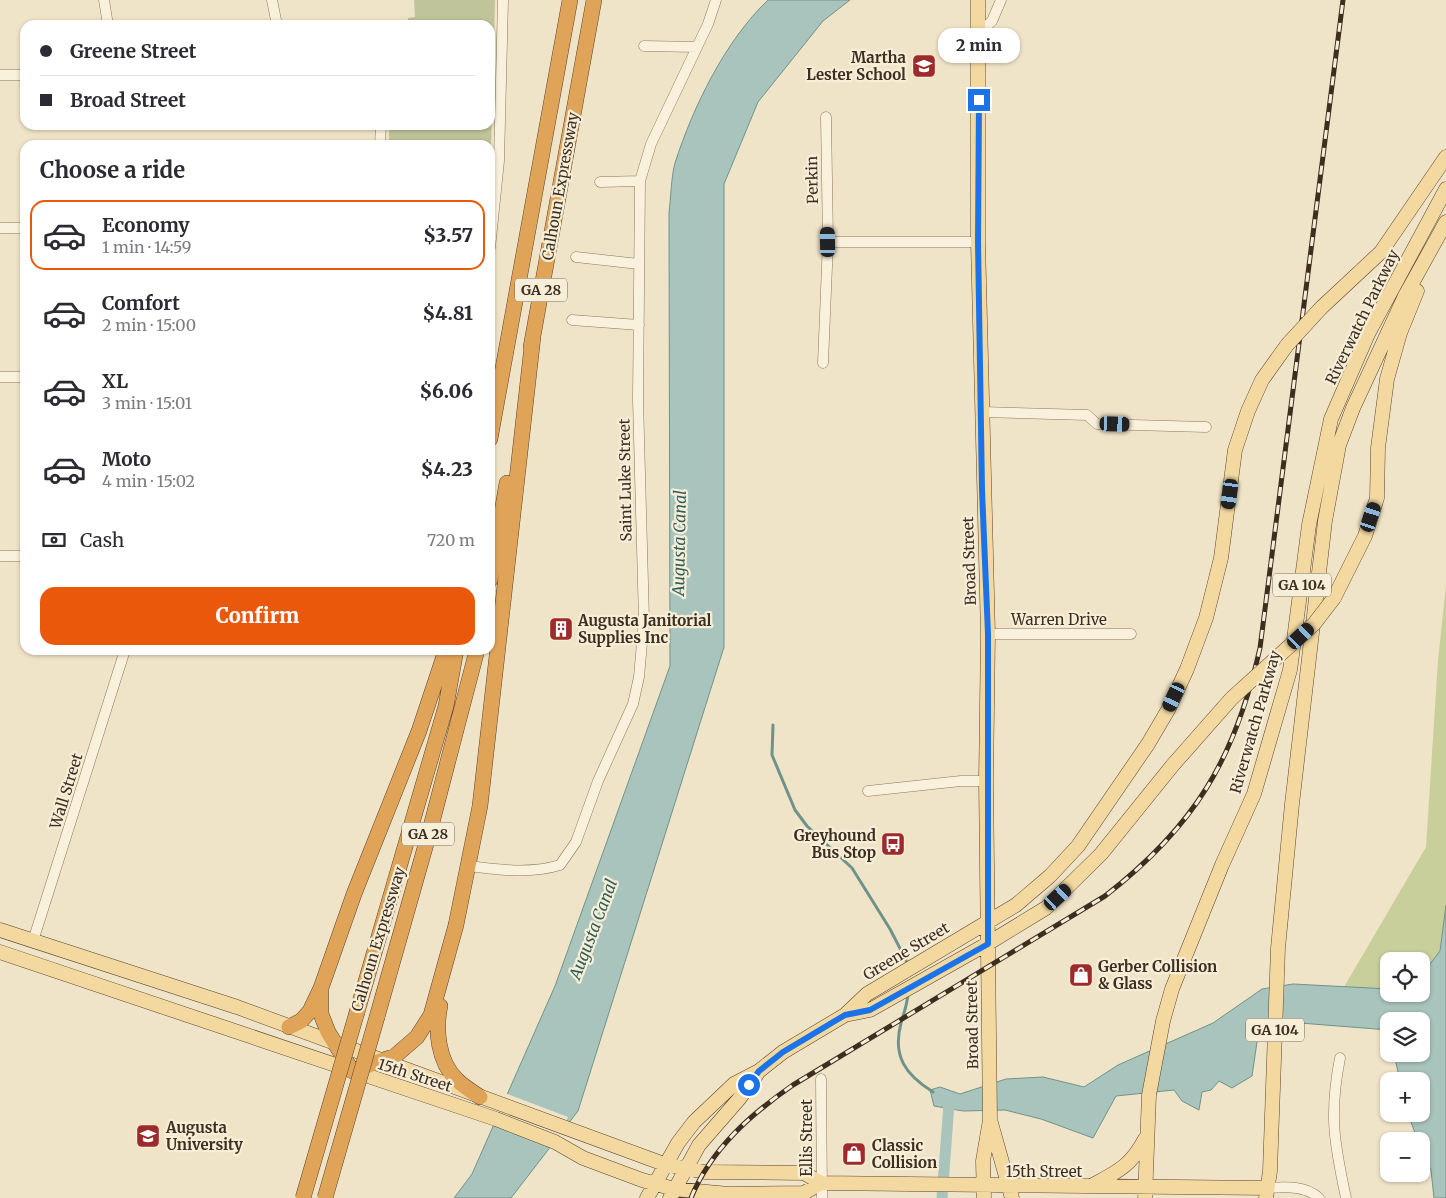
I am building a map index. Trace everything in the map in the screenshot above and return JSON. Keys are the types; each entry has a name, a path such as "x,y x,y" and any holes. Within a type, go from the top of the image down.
{"highway":[{"path":"542,150 563,0"},
{"name":"Calhoun Expressway","path":"495,411 570,0"},
{"name":"Calhoun Expressway","path":"495,552 594,0"},
{"path":"582,64 601,0"},
{"path":"321,988 321,1014 352,1071 400,1053 417,1036 431,1015 469,866 480,806 533,336"},
{"path":"289,1027 301,1021 310,1011 321,988 354,894 419,731 444,655"},
{"name":"Calhoun Expressway","path":"303,1198 446,706 455,655"},
{"name":"Calhoun Expressway","path":"325,1198 377,1017 476,655"},
{"path":"440,984 441,1001 436,1023 442,1054 458,1081 480,1097"}],"main road":[{"name":"Broad Street","path":"978,0 978,242 988,634 986,781 990,1120 983,1160 984,1192"},
{"name":"Greene Street","path":"647,1198 664,1164 678,1142 708,1108 734,1084 759,1071 783,1052 845,1015 866,994 1016,904 1050,876 1078,846 1100,817 1168,710 1206,618 1221,558 1235,450 1248,412 1262,380 1287,345 1321,308 1381,252 1446,157"},
{"name":"Riverwatch Parkway","path":"1145,1193 1146,1132 1155,1056 1172,990 1222,864 1254,794 1290,670 1309,525 1331,419 1368,334 1446,189"},
{"name":"Greene Street","path":"845,1015 870,1010 988,944 1046,908 1101,854 1172,766 1232,698 1314,624 1334,598 1365,536 1377,498 1378,448 1387,379 1400,333 1446,222"},
{"name":"Riverwatch Parkway","path":"1266,1193 1272,1112 1278,948 1292,804 1325,521 1339,445 1368,371 1405,296 1446,222"},
{"name":"15th Street","path":"0,930 237,1007 664,1164 687,1169 728,1174 804,1173 821,1183 962,1186 984,1192 1088,1187 1145,1193 1266,1193"},
{"name":"15th Street","path":"0,952 496,1119 555,1142 583,1158 654,1184 672,1194 804,1193 821,1183"},
{"name":"Greene Street","path":"672,1194 699,1145 739,1099 759,1071"},
{"name":"Broad Street","path":"990,1120 1011,1192"},
{"path":"1088,1187 1127,1165 1146,1132"},
{"path":"1054,1198 1073,1187"}],"street":[{"path":"104,0 107,20"},
{"path":"272,0 277,20"},
{"path":"495,160 503,0"},
{"name":"Saint Luke Street","path":"469,866 498,870 536,869 560,865 576,842 598,781 633,704 639,676 644,620 638,400 640,181 658,128 708,24 716,0"},
{"path":"979,33 992,21 1001,0"},
{"path":"644,46 696,47"},
{"path":"0,75 20,75"},
{"name":"Perkin","path":"822,363 828,242 826,118"},
{"path":"600,182 640,181"},
{"path":"0,228 20,228"},
{"path":"828,242 978,242"},
{"path":"576,258 639,264"},
{"path":"572,320 638,325"},
{"path":"0,377 20,377"},
{"path":"982,412 1087,415 1097,424 1206,427"},
{"path":"0,556 20,556"},
{"name":"Warren Drive","path":"988,634 1131,634"},
{"name":"Wall Street","path":"33,941 123,655"},
{"path":"868,791 961,781 986,781"},
{"path":"1340,1058 1335,1084 1333,1126 1346,1198"},
{"name":"Ellis Street","path":"821,1079 822,1198"},
{"path":"1266,1193 1298,1188 1308,1190 1319,1198"}],"green space":[{"path":"414,0 495,0 494,20 408,20 408,18 415,17"},
{"path":"389,130 492,130 491,140 389,140"},
{"path":"1446,585 1446,905 1440,951 1430,964 1430,952 1380,952 1380,989 1344,987 1426,847 1438,660"}],"water":[{"name":"Augusta Canal","path":"768,0 850,0 823,21 758,102 724,184 724,647 578,1111 511,1198 454,1198 472,1174 555,986 670,666 669,213 673,175 682,142 712,76 724,55 752,16"},
{"path":"1446,905 1446,1198 1434,1198 1430,1168 1430,1132 1415,1132 1411,1122 1430,1122 1430,1072 1398,1072 1396,1062 1430,1062 1430,1012 1380,1012 1380,1029 1300,1023 1257,1042 1252,1076 1232,1088 1219,1081 1211,1090 1202,1092 1199,1110 1182,1101 1174,1090 1116,1096 1093,1138 1041,1119 1005,1110 963,1111 934,1106 930,1090 940,1087 960,1094 1006,1079 1043,1077 1084,1087 1118,1065 1213,1023 1262,989 1293,984 1380,989 1380,1002 1430,1002 1430,964 1440,951"}],"pier":[{"path":"505,1093 568,1117 558,1142 492,1124"}],"waterway":[{"path":"773,725 772,755 795,810 807,826 852,868 890,929 906,960 907,966"},
{"path":"908,992 899,1035 898,1046 900,1055 915,1079 933,1092"},
{"path":"942,1198 949,1103 957,1104"}],"railway":[{"path":"691,1198 699,1180 721,1148 777,1096 1105,896 1164,843 1187,816 1207,787 1224,757 1250,688 1260,648 1343,0"}],"place":[{"name":"Martha Lester School","path":"924,66"},
{"name":"Augusta Janitorial Supplies Inc","path":"561,629"},
{"name":"Greyhound Bus Stop","path":"893,844"},
{"name":"Gerber Collision & Glass","path":"1081,975"},
{"name":"Augusta University","path":"148,1136"},
{"name":"Classic Collision","path":"854,1154"}],"route":[{"path":"749,1085 759,1071 783,1052 845,1015 870,1010 988,944 986,781 988,634 982,490 978,242 979,100"}]}
